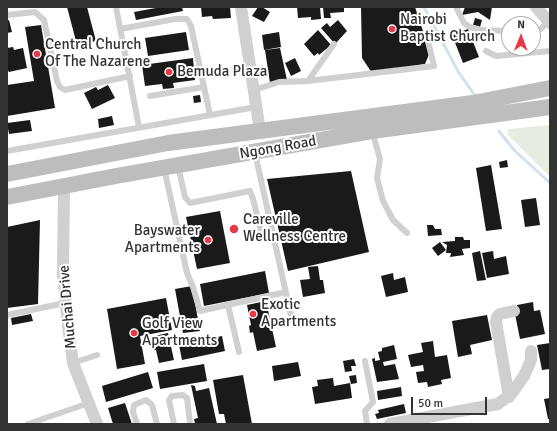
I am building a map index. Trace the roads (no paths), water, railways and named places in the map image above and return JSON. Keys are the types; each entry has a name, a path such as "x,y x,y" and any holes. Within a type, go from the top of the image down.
{"main road":[{"name":"Ngong Road","path":"7,198 116,176 372,131 474,110 491,99 550,88"},
{"name":"Ngong Road","path":"7,174 109,154 260,131 474,110 495,115 550,107"},
{"path":"109,154 120,157 126,162 127,166 125,171 116,176"}],"street":[{"path":"241,7 260,131"},
{"path":"536,7 549,22"},
{"name":"Muchai Drive","path":"64,186 63,274 73,363 97,424"},
{"path":"508,397 496,322 497,317 500,314 514,311"},
{"path":"390,424 412,422 498,404 508,397 529,368 531,351"}],"lane":[{"path":"116,7 139,126"},
{"path":"456,7 464,23 470,27 481,30 501,31"},
{"path":"7,15 36,12 44,20 57,81 60,87 65,90 130,76"},
{"path":"120,29 182,18 187,19 191,26 210,115"},
{"path":"254,90 279,82 308,81 434,66 427,37"},
{"path":"308,81 334,44"},
{"path":"486,50 496,56 550,51"},
{"path":"150,96 204,87"},
{"path":"7,151 139,126 256,107"},
{"path":"372,131 380,159 377,178 383,201 394,220 407,233"},
{"path":"255,151 292,320"},
{"path":"171,167 187,273 194,286 200,311 286,292"},
{"path":"171,167 185,197 190,203 250,191 254,199 262,235"},
{"path":"7,315 65,302"},
{"path":"228,305 239,352"},
{"path":"73,363 97,355"},
{"path":"365,361 373,402 365,411 368,424"},
{"path":"174,424 169,400 172,396 183,395 187,398 190,424"},
{"path":"137,424 133,412 134,405 146,400 152,405 157,424"},
{"path":"28,424 89,403"}],"waterway":[{"path":"424,7 459,73 476,97"},
{"path":"499,131 514,150 550,183"}],"place":[{"name":"Nairobi Baptist Church","path":"392,29"},
{"name":"Central Church Of The Nazarene","path":"37,54"},
{"name":"Bemuda Plaza","path":"169,72"},
{"name":"Careville Wellness Centre","path":"234,229"},
{"name":"Bayswater Apartments","path":"208,240"},
{"name":"Exotic Apartments","path":"253,314"},
{"name":"Golf View Apartments","path":"134,333"}]}
